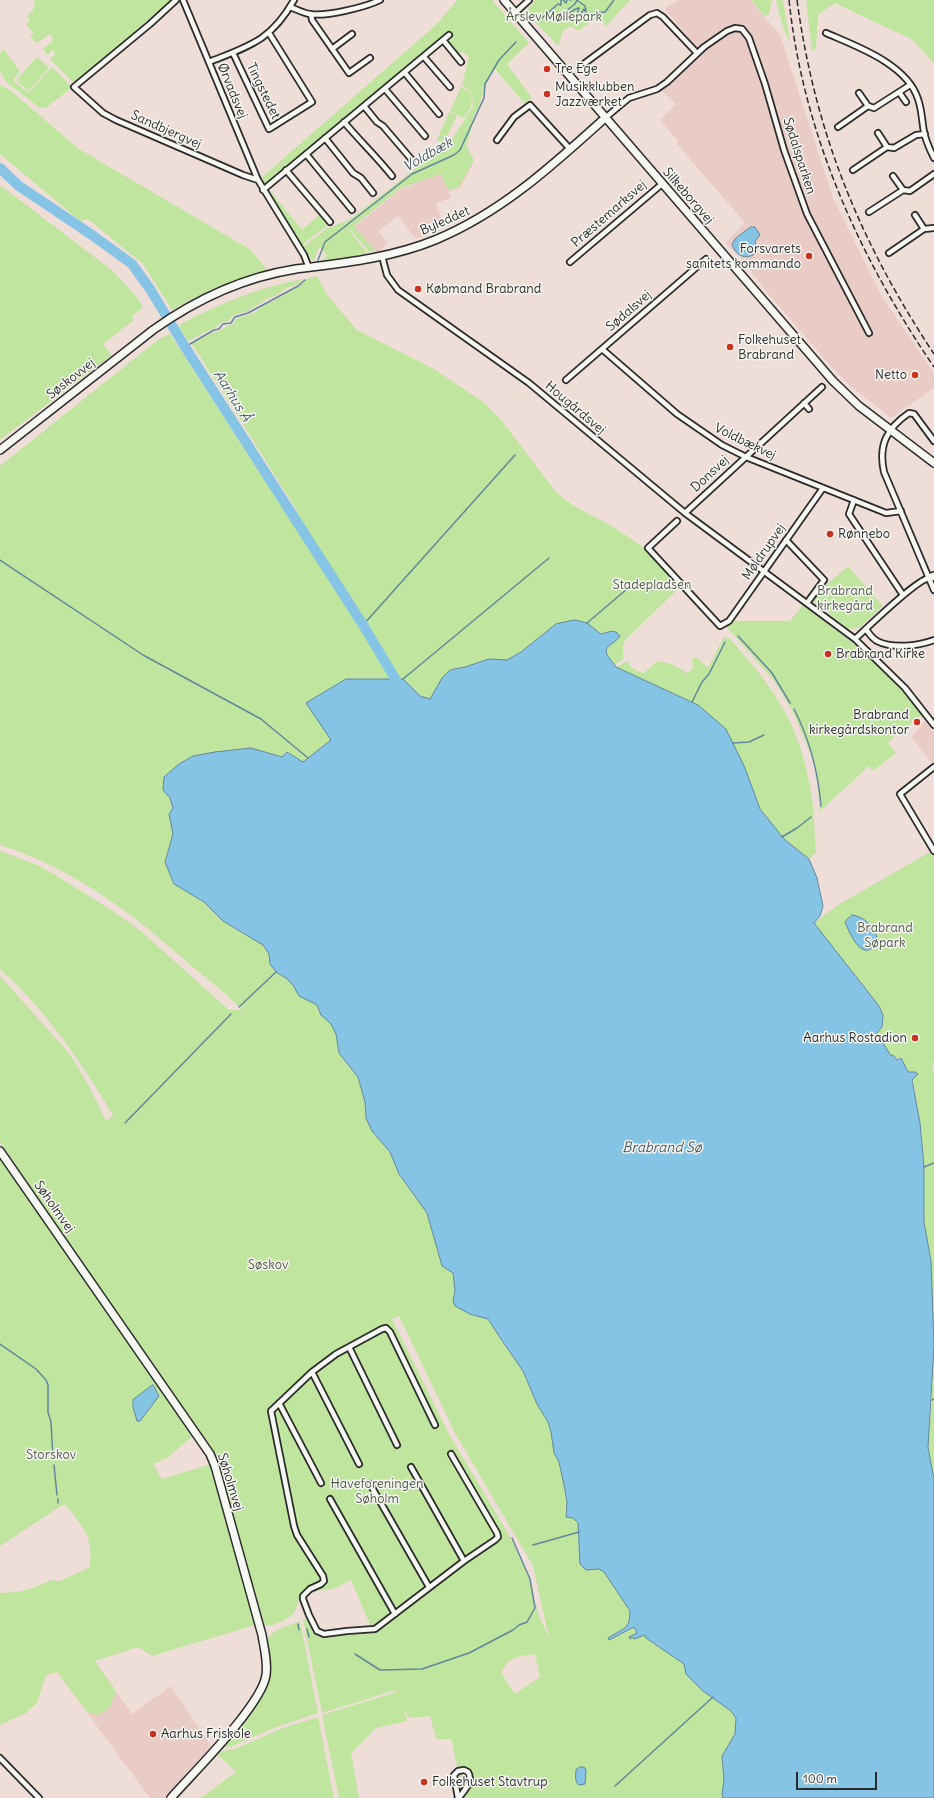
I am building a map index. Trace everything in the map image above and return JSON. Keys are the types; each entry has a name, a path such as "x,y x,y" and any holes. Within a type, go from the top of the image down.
{"street":[{"name":"Sandbjergvej","path":"176,0 150,24 74,87 103,113 116,120 243,175 258,180"},
{"name":"Ørvadsvej","path":"183,0 262,190 300,249 309,268"},
{"name":"Tingstedet","path":"209,62 255,43 269,33 277,25 294,0"},
{"path":"290,7 311,14 333,13 356,8 380,0"},
{"name":"Silkeborgvej","path":"504,0 833,381 859,406 934,463"},
{"path":"515,13 529,0"},
{"path":"311,14 312,20 350,73 370,58"},
{"path":"585,63 643,20 654,14 660,14 697,53 667,82 657,89 629,98 605,118"},
{"name":"Sødalsparken","path":"697,53 731,29 739,28 745,32 749,38 765,84 784,150 807,214 869,333"},
{"name":"Tingstedet","path":"232,53 269,129 312,102 269,33"},
{"path":"826,33 866,50 901,74 918,98 925,134 934,158"},
{"path":"332,49 352,34"},
{"path":"262,190 449,35"},
{"path":"443,40 461,62"},
{"path":"424,57 450,87"},
{"path":"405,73 439,114"},
{"path":"859,93 868,106 874,108 910,85"},
{"path":"385,88 424,136"},
{"path":"899,92 906,102"},
{"path":"497,140 514,117 530,105 570,149"},
{"path":"364,106 377,122 384,126 412,160"},
{"path":"838,126 868,106"},
{"name":"Byleddet","path":"309,268 382,256 434,241 478,220 525,188 605,118"},
{"path":"344,122 392,176"},
{"path":"878,133 887,147"},
{"path":"853,170 887,147 894,148 916,135 925,134"},
{"path":"325,138 353,173 361,178 373,193"},
{"path":"306,154 352,210"},
{"path":"286,170 330,222"},
{"path":"869,212 903,190 910,191 934,174"},
{"path":"893,176 903,190"},
{"name":"Præstemarksvej","path":"570,262 662,184"},
{"path":"915,215 924,229"},
{"path":"888,253 924,229 934,228"},
{"name":"Hougårdsvej","path":"382,256 387,275 398,290 529,383 685,513 855,639 902,684 934,725"},
{"name":"Sødalsvej","path":"566,380 706,259"},
{"name":"Søskovvej","path":"0,450 158,326 177,314 211,296 245,282 275,274 309,268"},
{"name":"Voldbækvej","path":"602,349 677,414 722,445 746,457 886,513 900,511"},
{"name":"Donsvej","path":"685,513 822,387"},
{"path":"804,403 809,409"},
{"path":"934,441 913,412 909,412 897,421 884,442 882,464 900,511 932,577 934,590"},
{"name":"Møldrupvej","path":"677,521 648,548 720,626 729,620 823,488"},
{"path":"854,500 849,514 903,595"},
{"path":"786,540 824,580 806,603"},
{"path":"855,639 903,595 922,581 932,577"},
{"path":"866,629 874,640 891,644 914,645 934,640"},
{"path":"934,767 900,794 934,851"},
{"name":"Søholmvej","path":"0,1151 210,1454 215,1466 262,1635 267,1661 266,1676 255,1700 215,1750 171,1798"},
{"path":"435,1425 390,1332 386,1328 349,1347 312,1372 271,1411 270,1414 294,1526 297,1535 323,1576 324,1581 310,1589 303,1596 317,1631 324,1634 347,1630 370,1630 379,1627 429,1587 498,1537 451,1454"},
{"path":"349,1347 397,1445"},
{"path":"312,1372 359,1464"},
{"path":"279,1403 321,1483"},
{"path":"411,1467 464,1561"},
{"path":"370,1484 429,1587"},
{"path":"330,1500 395,1614"},
{"path":"0,1758 40,1798"},
{"path":"464,1770 468,1772 470,1779 469,1783 458,1798 454,1775 458,1771 464,1770"}],"shaded area":[{"path":"678,0 750,0 780,35 833,198 881,295 934,373 934,388 891,418 848,384 829,364 765,290 741,258 725,243 745,223 677,144 678,141 660,120 676,104 661,90 701,53 665,9"},
{"path":"466,154 472,166 460,188 449,191 451,198 436,203 442,221 423,236 416,239 398,216 378,231 387,243 380,251 375,251 354,227 401,189 411,186 441,165"},
{"path":"925,721 934,733 934,761 932,763 911,737"},
{"name":"Aarhus Friskole","path":"95,1661 132,1714 171,1686 212,1747 166,1798 150,1798 57,1672"}],"green space":[{"path":"35,0 171,0 78,81 73,82 50,59 55,55 54,51 52,50 48,55 43,49 53,40 50,34 37,43 30,37 34,33 26,25 30,20 27,16 33,10"},
{"path":"457,0 492,0 529,43 507,64 532,98 524,103 494,68 486,84 478,109 474,116 466,145 474,160 459,187 448,190 441,174 401,188 354,226 375,251 369,252 350,229 349,230 367,253 339,260 321,262 327,255 319,247 314,260 312,260 303,247 326,229 342,222 344,223 353,217 450,142 473,107 472,92 462,85 469,57 462,51 459,54 448,41 452,37 448,32 265,184 261,178 438,23"},
{"name":"Årslev Møllepark","path":"535,0 630,0 606,26 598,17 578,31 571,26 563,31 558,46 526,12"},
{"path":"751,0 772,0 769,14 765,16"},
{"path":"776,0 783,0 790,43 782,24"},
{"path":"806,0 934,0 934,64 913,40 835,3 818,15 816,48 812,51"},
{"path":"4,49 20,72 13,80 28,93 52,67 72,87 47,107 40,108 6,82 0,71 0,53"},
{"path":"37,57 49,68 28,91 16,80"},
{"path":"0,85 11,91 79,149 251,250 268,271 212,289 172,310 143,264 88,219 80,221 0,154"},
{"path":"461,87 472,93 471,107 464,118 450,111"},
{"path":"449,112 457,115 444,143 437,140"},
{"path":"0,185 113,271 136,296 143,307 132,316 134,320 103,344 112,355 0,440"},
{"path":"269,189 302,230 319,215 328,225 302,245 268,191"},
{"path":"317,276 328,296 357,330 434,369 483,402 501,420 556,492 572,505 612,526 643,547 680,587 625,640 623,646 623,659 615,665 607,655 606,650 608,645 603,634 587,624 575,620 556,624 521,652 507,660 489,659 450,670 442,678 430,699 420,696 403,679 396,680 331,740 303,762 287,752 282,757 251,748 193,756 179,764 163,790 170,798 173,808 169,814 173,834 165,862 174,884 204,902 223,921 263,945 269,954 270,964 276,972 286,977 293,985 299,996 317,1005 321,1015 331,1023 336,1034 339,1053 358,1077 365,1102 366,1118 372,1131 390,1152 399,1174 427,1213 442,1265 453,1273 455,1291 453,1301 470,1314 488,1319 523,1371 537,1404 548,1422 554,1453 559,1462 565,1490 567,1503 565,1513 578,1523 579,1552 594,1570 599,1569 604,1572 630,1611 629,1622 625,1628 608,1638 625,1633 634,1627 637,1633 634,1639 645,1635 646,1638 684,1664 686,1674 703,1691 731,1711 736,1718 735,1734 722,1756 724,1780 722,1794 723,1798 464,1798 451,1739 436,1739 430,1716 409,1718 404,1711 407,1721 376,1728 351,1753 359,1798 339,1798 322,1715 397,1692 396,1690 322,1713 303,1620 307,1618 315,1632 321,1635 373,1632 351,1580 333,1589 300,1593 294,1613 277,1624 263,1626 216,1454 107,1302 0,1142 0,976 69,1053 88,1084 106,1121 113,1115 88,1075 48,1019 0,969 0,851 37,865 54,874 116,913 142,932 229,1010 242,1010 150,930 103,896 54,867 0,845 0,466 159,339 170,334 290,520 298,512 192,344 233,324 237,318 252,314 300,285 308,278","holes":["399,1316 455,1433 533,1566 549,1638 538,1613 529,1578 509,1535 449,1434 392,1319","535,1654 540,1677 515,1694 501,1673 511,1660"]},
{"path":"304,279 298,284 286,288 277,295 267,299 250,310 234,315 228,321 221,323 188,341 179,327 181,324 196,316 256,291 287,282"},
{"name":"Brabrand kirkegård","path":"848,566 883,606 859,628 849,629 813,601 818,592"},
{"name":"Brabrand kirkegård","path":"803,605 854,644 888,676 923,714 888,742 896,753 873,771 869,766 820,811 816,767 792,710 775,682 726,626 731,621 790,621"},
{"path":"724,637 727,639 728,637 772,690 783,708 800,747 806,769 814,815 816,853 809,859 785,840 760,809 745,768 726,729 698,705 616,667 628,661 632,668 644,673 658,661 674,665 687,673 693,668 692,659 696,657 708,668"},
{"name":"Brabrand Søpark","path":"930,852 934,859 934,1061 932,1065 934,1074 934,1479 928,1448 932,1400 931,1261 924,1222 924,1167 920,1123 912,1073 908,1072 901,1057 897,1059 894,1055 891,1057 877,1033 883,1027 883,1015 879,1006 814,923 838,905"},
{"name":"Storskov","path":"0,1156 193,1436 167,1458 153,1464 162,1479 211,1464 255,1625 152,1656 138,1647 95,1661 116,1691 110,1707 99,1715 87,1712 57,1672 46,1675 37,1703 26,1713 0,1725 0,1593 18,1592 30,1589 52,1580 60,1581 90,1567 91,1556 88,1539 85,1532 64,1504 0,1546"},
{"path":"300,1621 318,1713 274,1728 230,1747 223,1747 264,1693 269,1680 271,1664 267,1640 269,1636 281,1628"},
{"path":"318,1717 334,1798 201,1798 236,1772 217,1754 218,1752 235,1749 283,1728"}],"water":[{"path":"751,227 755,227 760,235 755,241 757,251 746,257 736,252 732,244 736,238"},
{"name":"Brabrand Sø","path":"575,620 587,623 601,634 614,631 616,632 620,636 606,650 607,655 616,667 698,705 726,729 745,768 760,809 785,840 809,859 817,878 823,906 820,916 814,923 879,1006 883,1015 882,1027 877,1033 891,1056 893,1055 897,1060 901,1058 908,1072 915,1072 918,1074 912,1080 920,1123 924,1167 924,1222 931,1261 934,1345 928,1448 934,1479 934,1798 723,1798 722,1794 724,1780 722,1756 735,1734 736,1718 731,1711 703,1691 686,1674 684,1664 646,1638 645,1635 630,1639 629,1637 637,1633 634,1627 609,1640 608,1638 625,1628 629,1622 630,1611 604,1572 599,1569 586,1570 580,1564 578,1523 573,1518 566,1517 567,1503 565,1490 559,1462 554,1453 548,1422 537,1404 523,1371 488,1319 470,1314 455,1306 453,1301 455,1291 453,1273 442,1266 427,1213 399,1174 390,1152 372,1131 366,1118 365,1102 358,1077 339,1053 336,1034 331,1024 321,1015 317,1005 299,996 293,985 286,978 276,972 270,964 269,954 263,945 223,921 204,902 174,884 165,862 173,834 169,814 173,808 170,798 163,790 164,777 179,764 193,756 251,748 282,757 287,752 303,762 331,740 306,703 346,679 403,679 420,696 430,699 442,678 450,670 489,659 507,660 521,652 556,624"},
{"path":"852,915 861,918 873,928 877,937 877,942 872,948 867,950 862,949 854,940 845,922"},
{"path":"153,1385 159,1396 140,1421 137,1421 133,1407 133,1400"},
{"path":"580,1767 584,1767 586,1770 585,1784 579,1785 576,1782 576,1770"}],"waterway":[{"name":"Voldbæk","path":"542,18 558,4 561,5 561,0"},
{"name":"Voldbæk","path":"563,0 566,3 567,0"},
{"name":"Voldbæk","path":"577,0 575,4 566,11 567,14 579,8 577,14 571,18 572,20 578,18 584,9 587,14 605,12 614,0"},
{"path":"578,1 585,6 586,10"},
{"name":"Voldbæk","path":"318,260 325,242 412,174 454,155 460,150 484,98 485,84 499,60 516,42"},
{"name":"Aarhus Å","path":"0,168 19,186 132,264 150,289 185,347 363,625 396,680"},
{"name":"Voldbæk","path":"185,347 214,330 219,329 223,324 231,323 235,317 248,313 298,286 305,280"},
{"path":"363,625 515,455"},
{"path":"403,679 549,558"},
{"path":"0,560 143,655 261,719 308,758"},
{"path":"587,623 627,589"},
{"path":"738,636 772,673 790,703"},
{"path":"692,702 702,682 709,674 725,642"},
{"path":"794,709 809,744 818,780 821,806"},
{"path":"733,743 749,742 764,735"},
{"path":"782,837 811,817"},
{"path":"239,1007 276,972"},
{"path":"125,1123 231,1014"},
{"path":"924,1167 934,1163"},
{"path":"0,1344 36,1369 46,1380 48,1385 48,1412 51,1422 53,1458"},
{"path":"54,1465 57,1495"},
{"path":"533,1545 579,1532"},
{"path":"355,1654 380,1670 422,1669 469,1653 527,1622 535,1608 530,1579 512,1538"},
{"path":"298,1624 299,1630"},
{"path":"307,1629 309,1637"},
{"path":"615,1786 713,1697"}],"railway":[{"path":"789,0 796,49 807,98 821,146 839,192 859,238 882,282 934,367"},
{"path":"797,0 805,49 816,96 844,185 884,270 934,354"}],"place":[{"name":"Tre Ege","path":"547,69"},
{"name":"Musikklubben Jazzværket","path":"547,94"},
{"name":"Forsvarets sanitets kommando","path":"809,256"},
{"name":"Købmand Brabrand","path":"418,289"},
{"name":"Folkehuset Brabrand","path":"730,347"},
{"name":"Netto","path":"915,375"},
{"name":"Rønnebo","path":"830,534"},
{"name":"Brabrand Kirke","path":"828,654"},
{"name":"Brabrand kirkegårdskontor","path":"917,722"},
{"name":"Aarhus Rostadion","path":"915,1038"},
{"name":"Aarhus Friskole","path":"153,1734"},
{"name":"Folkehuset Stavtrup","path":"424,1782"}],"park label":[{"name":"Stadepladsen","path":"652,585"},
{"name":"Søskov","path":"268,1265"},
{"name":"Haveforeningen Søholm","path":"377,1492"}]}
